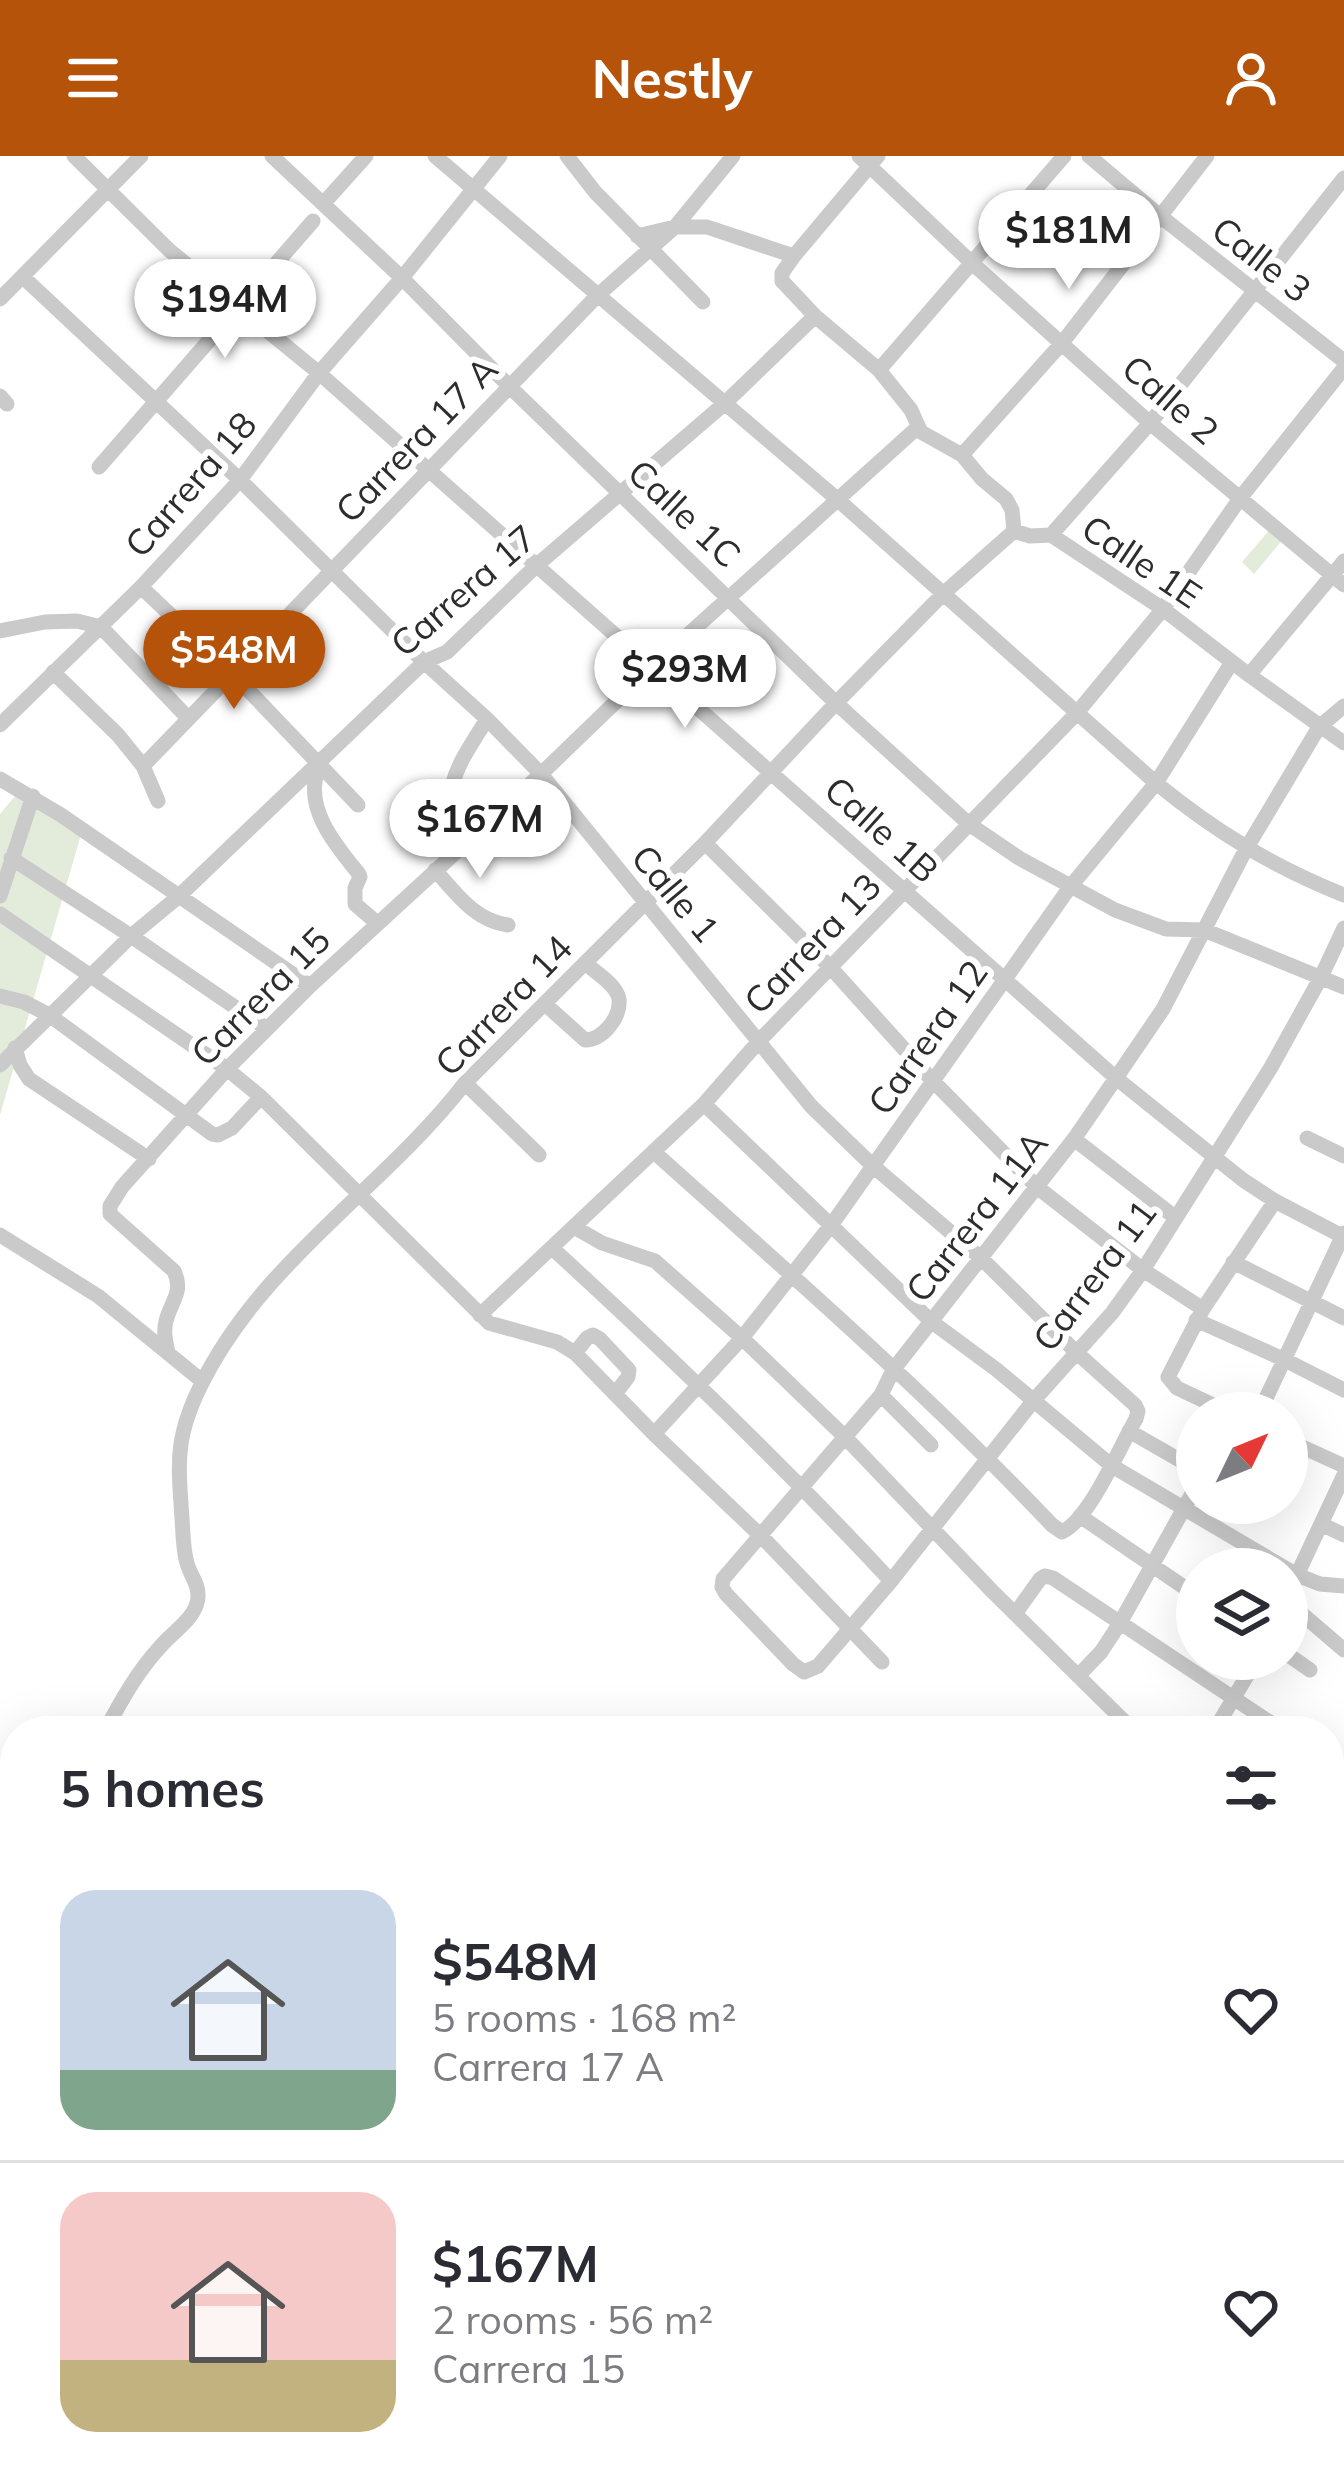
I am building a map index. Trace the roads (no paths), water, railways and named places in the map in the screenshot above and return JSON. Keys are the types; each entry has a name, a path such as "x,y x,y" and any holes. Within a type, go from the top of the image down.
{"street":[{"name":"Calle 1B","path":"74,156 170,250 319,373 1116,1078 1275,1202 1344,1235"},
{"path":"0,299 141,156"},
{"name":"Calle 1C","path":"272,156 836,703 969,824 1019,858 1115,910 1156,927 1204,930 1344,987"},
{"path":"323,204 367,156"},
{"path":"435,156 944,593 1156,783 1246,849 1344,895"},
{"name":"Carrera 18","path":"0,725 141,587 241,480 319,373 500,156"},
{"path":"567,156 595,192 704,302"},
{"name":"Carrera 17 A","path":"143,766 598,295 643,242 675,227 733,156"},
{"path":"878,370 1064,156"},
{"name":"Calle 3","path":"1089,156 1344,364"},
{"path":"962,455 1061,344 1208,156"},
{"path":"868,159 782,273 782,281 878,370 928,438 962,455 1010,504 1014,531"},
{"name":"Calle 2","path":"868,159 1061,344 1338,580"},
{"path":"1051,535 1150,423 1344,178"},
{"path":"99,467 313,221"},
{"path":"675,227 707,227 794,256"},
{"name":"Calle 1","path":"23,277 488,718 541,774 812,1106 1127,1398 1138,1411 1130,1431"},
{"name":"Carrera 17","path":"0,1065 424,662 447,652 537,565 724,404 815,316"},
{"name":"Carrera 13","path":"480,1315 704,1104 760,1040 1076,714 1163,609 1241,497 1344,364"},
{"name":"Carrera 15","path":"168,1353 164,1329 180,1289 177,1275 113,1218 109,1211 122,1187 310,986 918,427"},
{"name":"Calle 1E","path":"1014,531 1051,535 1163,609 1344,742"},
{"name":"Carrera 14","path":"114,1716 140,1671 198,1602 197,1584 186,1562 177,1457 188,1412 202,1381 235,1329 267,1289 465,1083 705,843 944,593 1014,531"},
{"path":"1249,675 1338,580 1344,561"},
{"path":"141,587 232,673 358,805"},
{"path":"0,631 45,622 101,626 188,718"},
{"name":"Carrera 12","path":"654,1434 742,1338 832,1224 1070,887 1156,783 1232,662"},
{"path":"53,672 118,735 143,766 158,801"},
{"name":"Carrera 11A","path":"850,1629 818,1666 804,1672 726,1594 722,1583 880,1395 893,1370 1074,1138 1163,1009 1246,849 1319,727 1344,706"},
{"path":"457,850 448,819 451,790 468,749 488,718"},
{"path":"320,764 314,781 327,834 360,877 355,904 377,923"},
{"path":"0,779 33,796 310,986"},
{"path":"0,896 33,796"},
{"path":"705,843 1037,1186 1199,1315 1344,1390"},
{"path":"11,858 266,1029"},
{"path":"435,870 475,913 508,925"},
{"path":"0,914 261,1097 480,1315 499,1328 557,1342 575,1353 882,1662"},
{"name":"Carrera 11","path":"850,1629 1143,1270 1270,1070 1344,928"},
{"path":"545,1004 584,1040 602,1036 619,999 585,963"},
{"path":"0,996 49,1016 212,1134 218,1136 232,1128 261,1097"},
{"path":"15,1048 29,1079 149,1159"},
{"path":"465,1083 539,1155"},
{"path":"704,1104 932,1322 1112,1466 1176,1503"},
{"path":"1074,1138 1177,1218"},
{"path":"1306,1138 1344,1156"},
{"path":"654,1152 893,1370 1059,1531 1070,1529 1080,1516 1130,1431 1176,1458"},
{"path":"1185,1392 1168,1377 1199,1315 1275,1202"},
{"path":"574,1227 602,1244 655,1262 742,1338 1119,1716"},
{"path":"0,1235 98,1296 202,1381"},
{"path":"1268,1392 1344,1235"},
{"path":"551,1248 803,1486 892,1580"},
{"path":"1233,1262 1344,1318"},
{"path":"575,1353 592,1335 623,1361 628,1378 615,1394"},
{"path":"880,1395 931,1444"},
{"path":"1308,1450 1344,1466"},
{"path":"1308,1551 1344,1475"},
{"path":"1080,1516 1176,1583"},
{"path":"1078,1676 1120,1623 1176,1522"},
{"path":"1211,1524 1252,1548"},
{"path":"1321,1524 1344,1535"},
{"path":"1015,1614 1037,1582 1048,1576 1261,1716"},
{"path":"1308,1579 1344,1586"},
{"path":"1308,1620 1344,1650"},
{"path":"1224,1716 1245,1680"}]}
